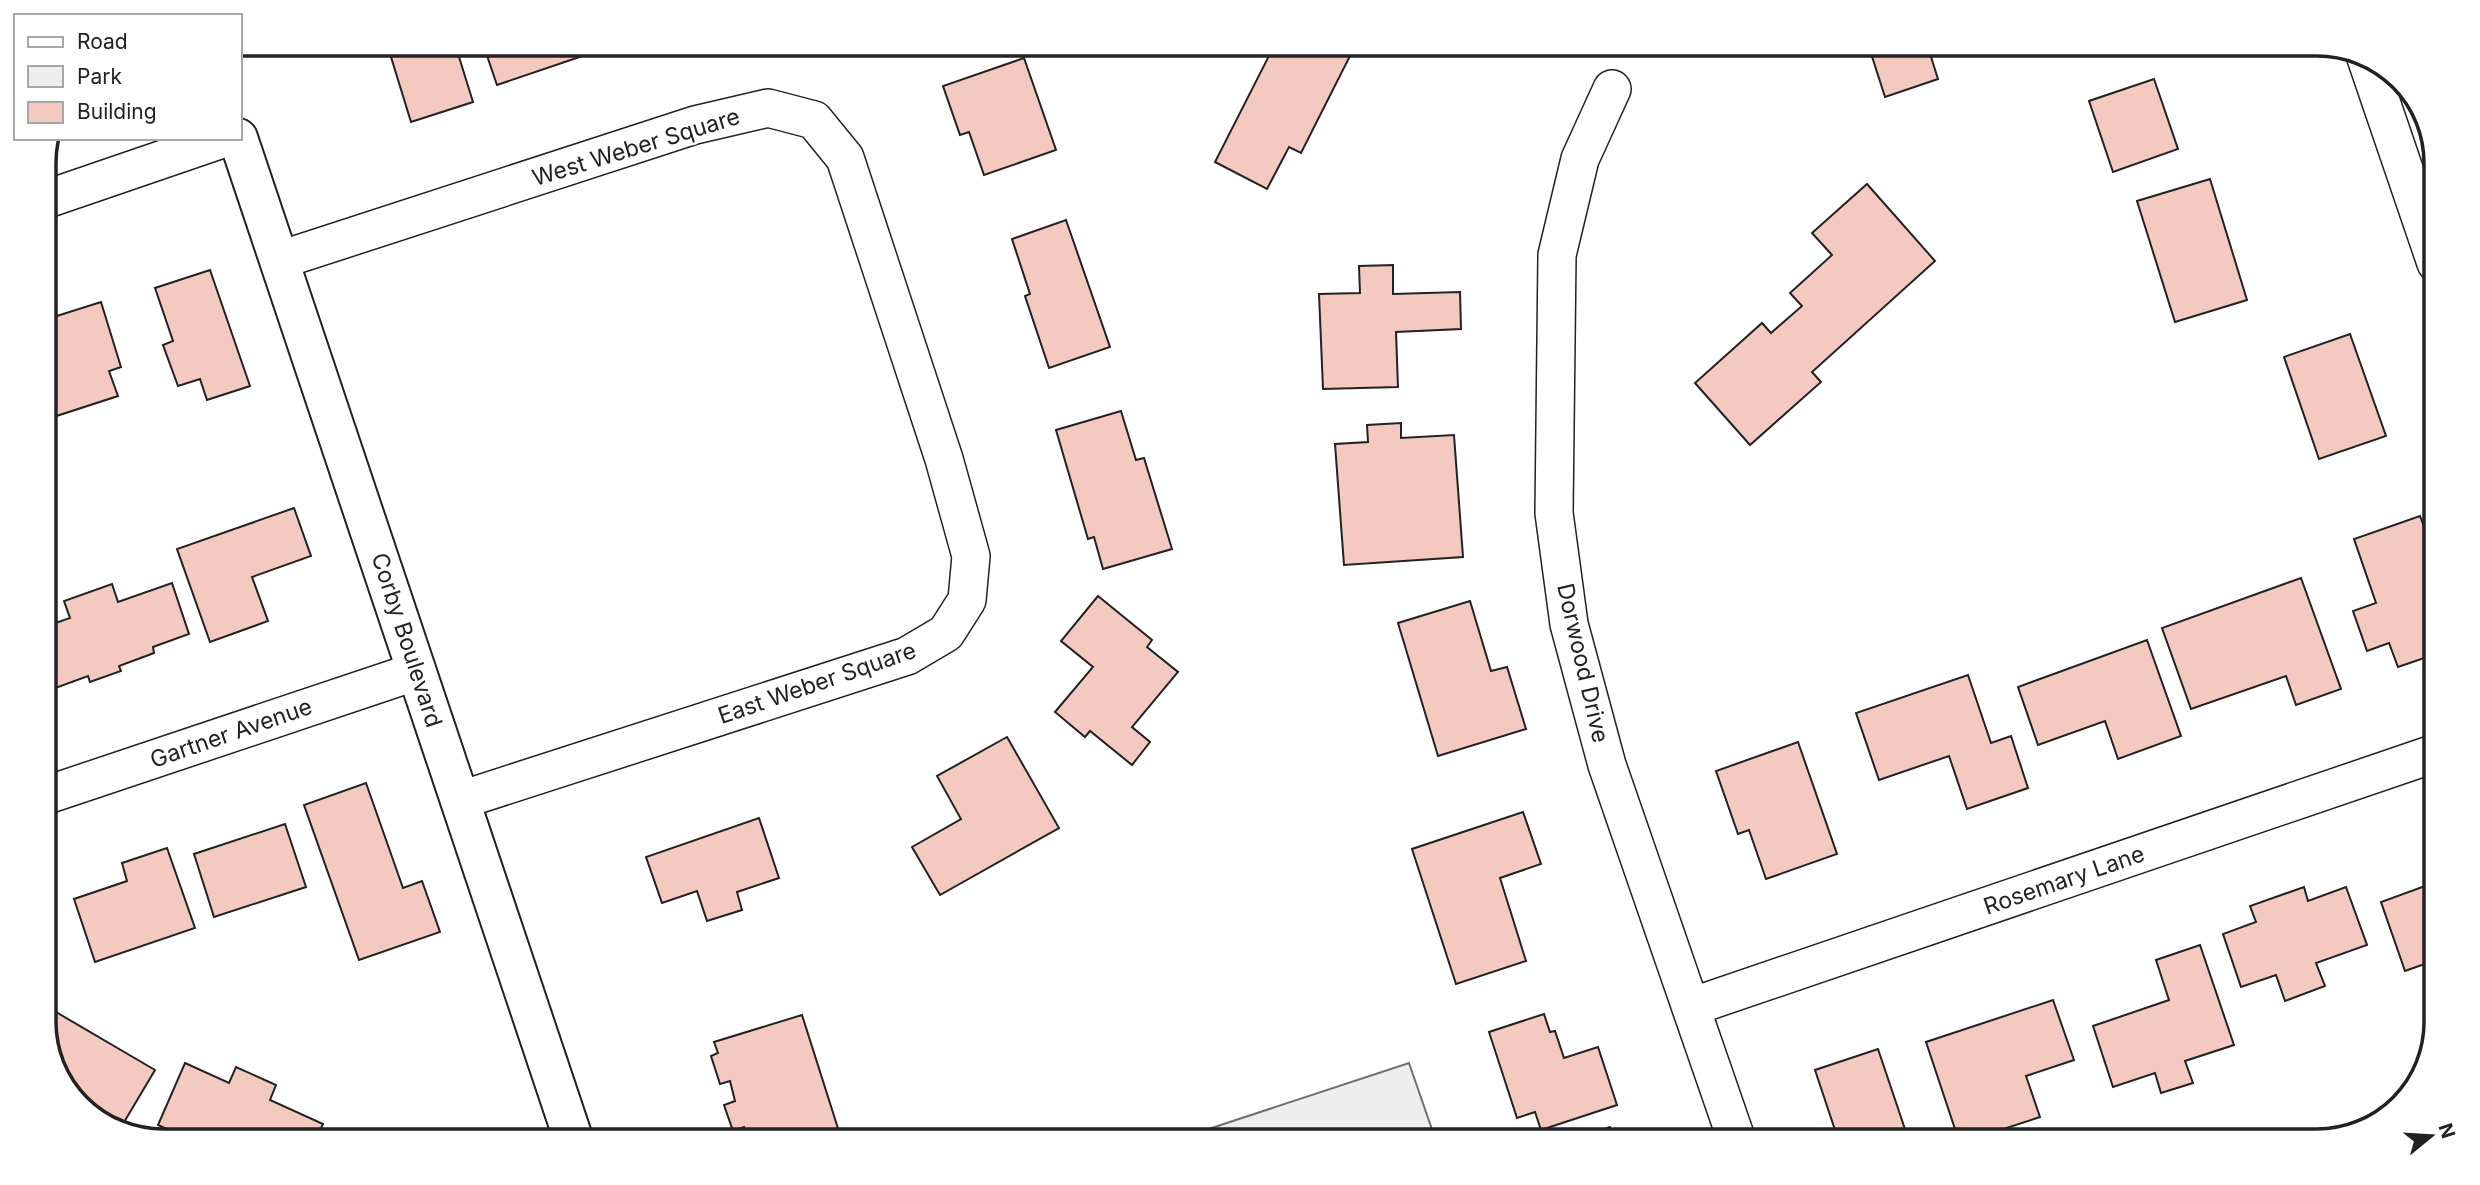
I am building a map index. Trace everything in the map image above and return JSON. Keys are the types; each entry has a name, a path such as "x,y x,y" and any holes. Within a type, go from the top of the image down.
{"street":[{"path":"2370,70 2424,228"},
{"name":"Dorwood Drive","path":"1612,89 1580,159 1557,255 1554,513 1569,624 1607,765 1733,1129"},
{"name":"West Weber Square","path":"280,260 695,125 768,108 814,120 845,158 902,330"},
{"path":"56,196 219,140"},
{"name":"Corby Boulevard","path":"239,140 570,1129"},
{"name":"East Weber Square","path":"461,800 908,656 946,634 967,600 971,556 944,458 902,330"},
{"name":"Gartner Avenue","path":"56,792 417,671"},
{"name":"Rosemary Lane","path":"1691,1006 2424,757"}],"green space":[{"path":"1409,1063 1432,1129 1208,1129"}],"building":[{"path":"391,56 459,56 473,102 411,122"},
{"path":"487,56 582,56 497,85"},
{"path":"1269,56 1350,56 1301,153 1289,147 1267,189 1215,162"},
{"path":"1872,56 1931,56 1938,79 1885,97"},
{"path":"1024,58 1056,150 984,175 969,132 960,135 943,86"},
{"path":"2154,79 2178,149 2113,172 2089,101"},
{"path":"2210,179 2247,300 2175,322 2137,201"},
{"path":"1867,184 1935,261 1812,372 1821,382 1750,445 1695,383 1762,323 1771,333 1802,306 1790,293 1832,255 1812,233"},
{"path":"1066,220 1110,347 1049,368 1025,296 1030,294 1012,239"},
{"path":"1393,265 1393,294 1460,292 1461,329 1396,332 1398,387 1323,389 1319,294 1360,293 1359,266"},
{"path":"210,270 250,386 207,400 200,379 178,386 163,345 173,341 155,288"},
{"path":"101,302 121,367 109,371 118,396 56,416 56,316"},
{"path":"2350,334 2386,436 2319,459 2284,357"},
{"path":"1121,411 1136,460 1144,458 1172,549 1103,569 1094,537 1088,539 1056,430"},
{"path":"1401,423 1401,438 1454,435 1463,557 1344,565 1335,444 1368,442 1367,425"},
{"path":"294,508 311,556 252,577 268,621 210,642 177,549"},
{"path":"2420,516 2424,526 2424,658 2398,667 2389,643 2367,651 2353,611 2376,603 2354,539"},
{"path":"2301,578 2341,689 2296,705 2286,676 2191,709 2162,628"},
{"path":"172,583 189,634 153,647 154,653 119,666 121,671 90,682 88,676 56,688 56,623 70,618 64,601 112,584 118,602"},
{"path":"1098,596 1152,640 1147,647 1178,672 1132,727 1150,742 1132,765 1090,731 1085,737 1055,712 1093,667 1061,641"},
{"path":"1470,601 1491,671 1507,667 1526,729 1438,756 1398,623"},
{"path":"2147,640 2181,736 2118,759 2105,721 2038,745 2018,687"},
{"path":"1968,675 1991,743 2011,736 2028,788 1967,809 1949,756 1879,780 1856,713"},
{"path":"1007,737 1059,828 940,895 912,847 961,819 937,776"},
{"path":"1798,742 1837,854 1766,879 1749,830 1738,834 1716,771"},
{"path":"366,783 403,888 422,881 440,932 359,960 304,805"},
{"path":"1523,812 1541,864 1500,878 1526,961 1456,984 1412,849"},
{"path":"759,818 779,878 737,892 742,910 707,921 697,891 662,903 646,857"},
{"path":"285,824 306,887 214,917 194,854"},
{"path":"167,848 195,928 95,962 74,899 127,881 122,863"},
{"path":"2424,886 2424,964 2405,971 2381,902"},
{"path":"2304,887 2308,901 2346,887 2367,945 2316,963 2325,986 2285,1001 2276,975 2241,987 2223,934 2256,922 2250,906"},
{"path":"2200,945 2234,1045 2185,1061 2193,1083 2161,1093 2155,1073 2113,1087 2093,1026 2169,1000 2156,960"},
{"path":"2053,1000 2074,1060 2026,1076 2040,1117 2004,1129 1955,1129 1926,1042"},
{"path":"56,1012 155,1070 124,1122 110,1115 83,1092 67,1069 58,1043"},
{"path":"1544,1014 1550,1032 1555,1031 1564,1058 1598,1047 1617,1105 1544,1129 1541,1129 1535,1112 1517,1118 1489,1032"},
{"path":"802,1015 838,1129 732,1129 724,1105 735,1101 730,1081 720,1084 711,1056 718,1053 714,1042"},
{"path":"1878,1049 1905,1129 1835,1129 1815,1070"},
{"path":"185,1063 229,1083 236,1067 276,1085 270,1100 323,1124 321,1129 167,1129 158,1125"}]}
